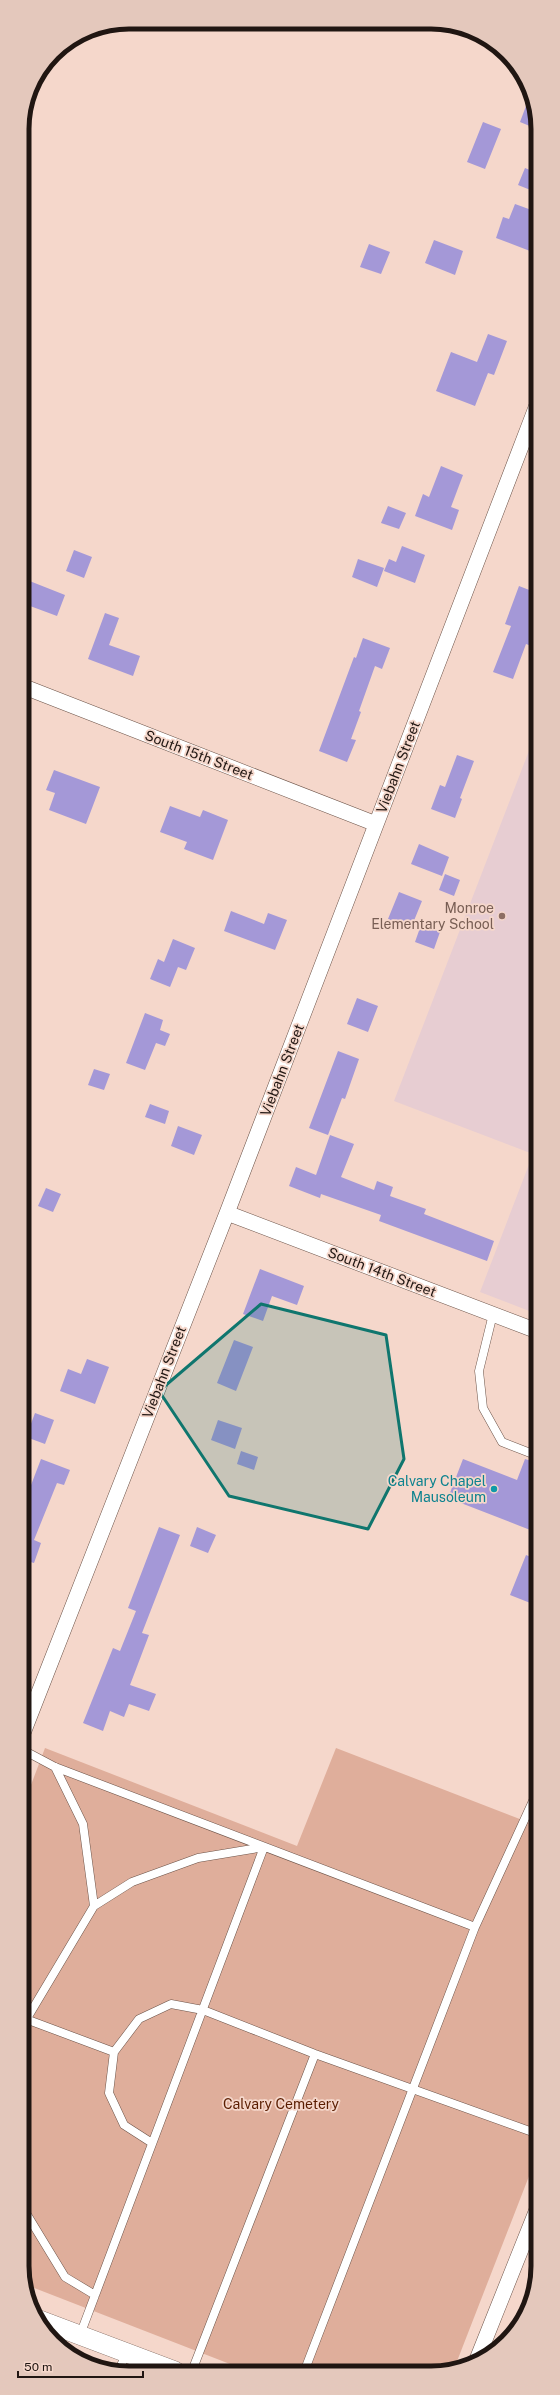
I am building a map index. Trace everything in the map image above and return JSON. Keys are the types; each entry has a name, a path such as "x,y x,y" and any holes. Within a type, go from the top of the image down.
{"street":[{"name":"Viebahn Street","path":"29,1719 226,1213 531,421"},
{"name":"South 15th Street","path":"29,689 376,824"},
{"name":"South 14th Street","path":"226,1213 531,1328"},
{"path":"480,2354 531,2238"},
{"path":"47,2323 161,2366"}],"lane":[{"path":"493,1314 479,1371 483,1408 502,1442 531,1453"},
{"path":"29,1753 55,1767 475,1927"},
{"path":"55,1767 83,1824 94,1906"},
{"path":"306,2366 475,1927 531,1805"},
{"path":"29,2011 94,1906 132,1882 198,1858 264,1847"},
{"path":"80,2335 264,1847"},
{"path":"152,2143 124,2125 108,2093 114,2052 139,2019 171,2004 203,2010 315,2054 531,2132"},
{"path":"29,2021 114,2052"},
{"path":"194,2366 315,2054"},
{"path":"29,2218 65,2277 95,2295"},
{"path":"121,2365 126,2353"}],"highlighted area":[{"path":"261,1304 386,1335 404,1459 368,1529 229,1496 159,1391"}],"shaded area":[{"name":"Monroe Elementary School","path":"531,746 531,1153 394,1101"},
{"name":"Monroe Elementary School","path":"531,1159 531,1312 480,1292"}],"green space":[{"name":"Calvary Cemetery","path":"45,1748 297,1846 336,1748 531,1823 531,2171 457,2362 431,2366 235,2366 31,2287 29,2266 29,1790"}],"building":[{"path":"526,106 529,107 531,126 520,122"},
{"path":"483,122 501,129 485,169 467,162"},
{"path":"525,168 531,170 531,190 518,185"},
{"path":"515,204 531,210 530,251 496,238 503,217 509,219"},
{"path":"434,240 463,251 455,275 425,263"},
{"path":"369,244 390,252 381,274 360,267"},
{"path":"488,334 507,341 494,375 488,373 475,406 436,391 451,352 477,362"},
{"path":"441,466 463,475 451,507 459,510 452,530 415,516 423,494 429,497"},
{"path":"388,506 406,513 399,529 381,523"},
{"path":"402,546 425,555 415,583 384,571 389,559 396,562"},
{"path":"74,550 92,557 84,578 66,571"},
{"path":"358,559 384,568 377,587 352,577"},
{"path":"29,581 65,595 57,616 29,606"},
{"path":"519,586 531,591 531,646 526,644 513,679 493,672 511,626 505,624"},
{"path":"105,613 119,618 109,645 140,656 133,676 88,659"},
{"path":"363,638 390,648 382,669 375,666 359,711 361,712 351,739 356,740 347,762 319,751 354,657 356,658"},
{"path":"457,755 474,761 460,798 462,799 455,818 431,809 440,785 445,787"},
{"path":"54,770 100,787 86,824 49,810 55,793 46,790"},
{"path":"170,806 200,817 203,810 228,820 213,860 184,849 187,842 160,832"},
{"path":"419,844 449,857 442,876 411,864"},
{"path":"445,874 460,880 454,896 439,890"},
{"path":"399,892 422,901 411,928 388,919"},
{"path":"231,911 264,924 268,913 287,920 275,950 224,931"},
{"path":"421,925 440,932 434,949 415,942"},
{"path":"173,939 195,948 186,970 178,967 170,987 150,979 158,959 164,962"},
{"path":"357,998 378,1006 368,1032 347,1024"},
{"path":"145,1013 163,1020 160,1030 170,1034 165,1046 156,1043 145,1070 126,1063"},
{"path":"338,1051 359,1059 345,1099 342,1098 328,1135 309,1128"},
{"path":"94,1069 110,1074 104,1090 88,1085"},
{"path":"150,1104 169,1111 165,1124 145,1117"},
{"path":"178,1126 202,1135 194,1155 171,1146"},
{"path":"330,1135 354,1144 341,1177 374,1190 377,1181 393,1187 390,1196 426,1209 424,1214 494,1241 487,1261 379,1221 381,1215 321,1194 320,1198 289,1186 296,1167 316,1175"},
{"path":"46,1188 61,1194 53,1212 38,1206"},
{"path":"260,1269 304,1286 297,1305 272,1296 263,1321 243,1314"},
{"path":"234,1340 253,1347 236,1391 217,1383"},
{"path":"87,1359 109,1367 95,1404 60,1391 68,1369 81,1374"},
{"path":"35,1413 54,1420 45,1444 29,1438 29,1429"},
{"path":"218,1420 242,1428 235,1449 211,1440"},
{"path":"241,1451 258,1457 254,1470 237,1464"},
{"path":"41,1459 70,1470 64,1485 57,1483 34,1540 41,1543 34,1563 29,1562 29,1490"},
{"name":"Calvary Chapel Mausoleum","path":"463,1459 517,1480 525,1459 531,1461 531,1530 448,1498"},
{"path":"159,1527 180,1535 142,1633 149,1635 130,1685 156,1694 149,1711 129,1704 124,1717 110,1711 103,1731 83,1723 113,1648 120,1651 136,1611 128,1608"},
{"path":"197,1527 216,1535 208,1553 190,1546"},
{"path":"526,1555 531,1557 531,1603 510,1595"}],"place":[{"name":"Monroe Elementary School","path":"502,916"},
{"name":"Calvary Chapel Mausoleum","path":"494,1489"}]}
